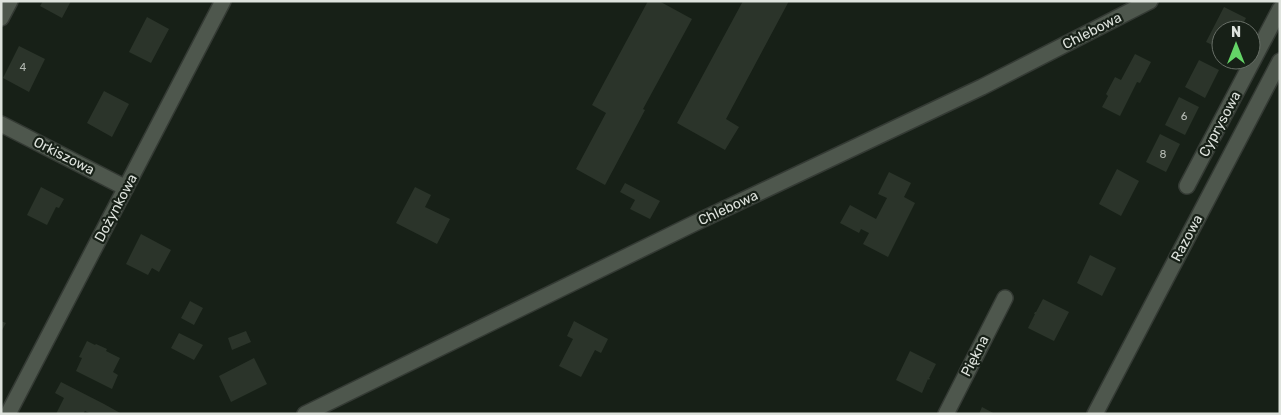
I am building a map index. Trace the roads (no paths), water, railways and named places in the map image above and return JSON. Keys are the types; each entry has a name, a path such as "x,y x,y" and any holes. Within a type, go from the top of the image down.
{"street":[{"path":"1,18 10,1"},
{"name":"Dożynkowa","path":"8,414 223,1"},
{"name":"Chlebowa","path":"305,414 695,223 982,87 1150,1"},
{"name":"Cyprysowa","path":"1187,186 1280,9"},
{"name":"Razowa","path":"1095,414 1280,61"},
{"name":"Orkiszowa","path":"1,124 126,188"},
{"name":"Piękna","path":"946,414 1005,298"}]}
